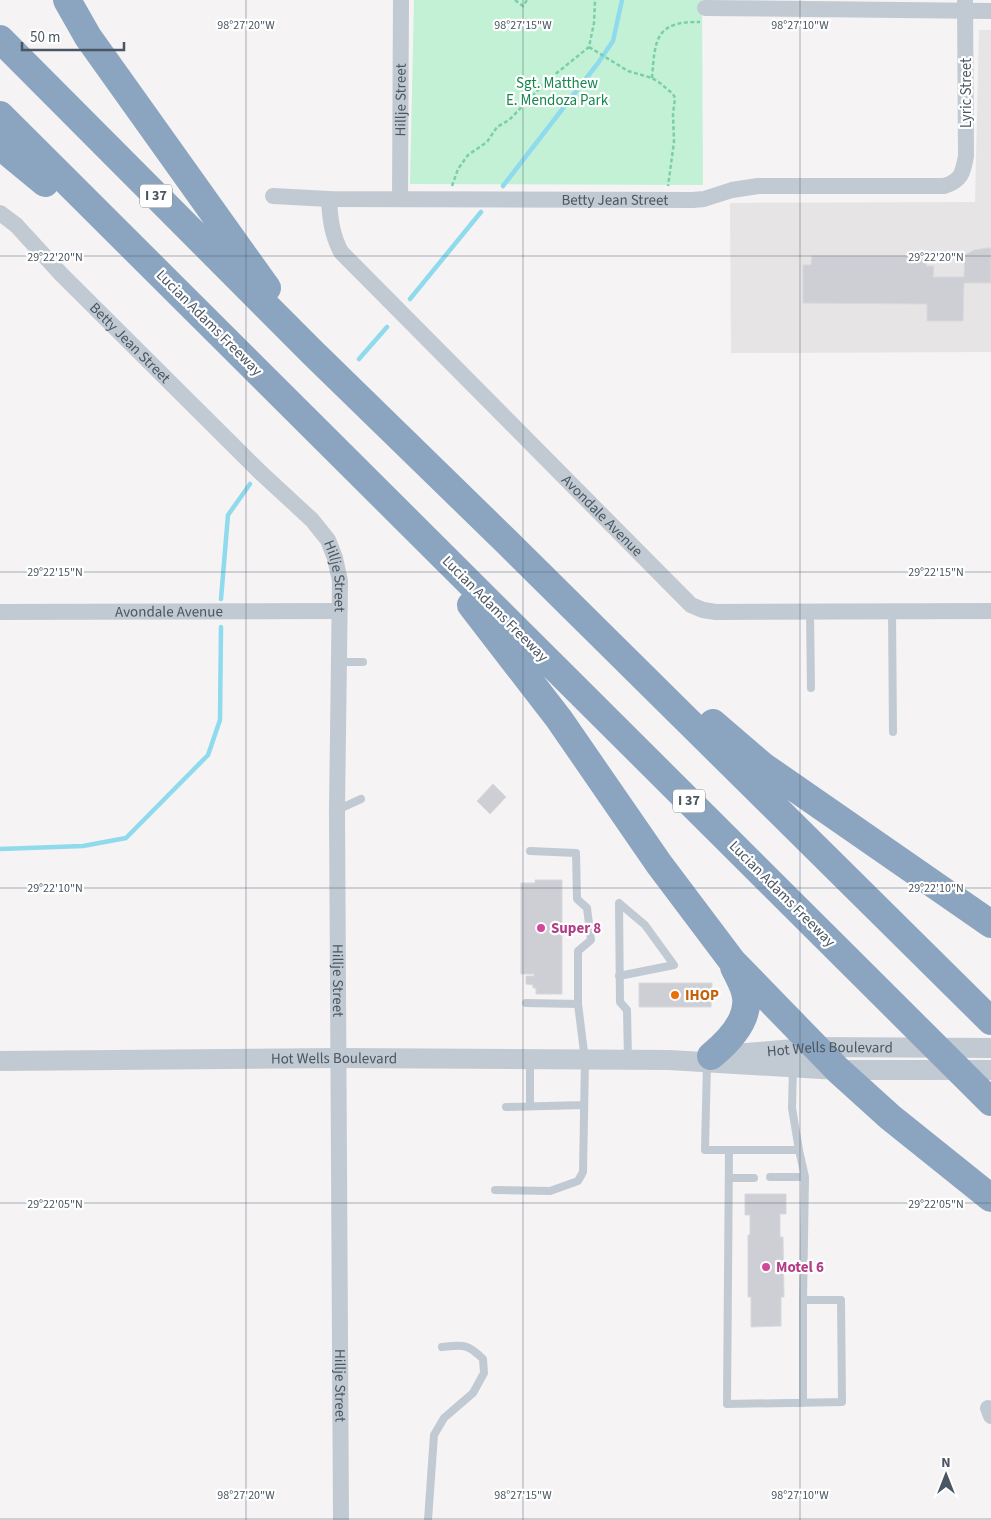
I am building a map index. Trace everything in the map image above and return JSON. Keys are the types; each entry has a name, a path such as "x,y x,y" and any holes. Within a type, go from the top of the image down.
{"highway":[{"path":"67,0 88,37 313,353"},
{"name":"I 37","path":"0,39 313,353 508,543 991,1021"},
{"name":"Lucian Adams Freeway","path":"0,115 991,1102"},
{"path":"0,146 61,196 225,339"},
{"path":"386,501 559,719 659,864 732,961 838,1070 890,1118 991,1198"},
{"path":"508,543 763,766 991,924"},
{"path":"709,1059 729,1038 745,1014 746,996 732,961"}],"street":[{"name":"Hillje Street","path":"400,199 401,0"},
{"path":"705,8 965,5 991,11"},
{"name":"Lyric Street","path":"955,183 962,172 966,156 965,5"},
{"name":"Betty Jean Street","path":"274,196 329,199 666,200 704,198 732,190 758,186 944,186 955,183"},
{"name":"Avondale Avenue","path":"329,199 330,220 334,239 341,252 691,605 702,610 716,612 991,611"},
{"name":"Betty Jean Street","path":"0,213 16,225 61,274 260,472"},
{"name":"Hillje Street","path":"260,472 312,520 328,540 335,558 340,581 337,810 341,1520"},
{"name":"Avondale Avenue","path":"0,612 339,611"},
{"name":"Hot Wells Boulevard","path":"0,1061 338,1058 669,1060 709,1059 816,1047 991,1048"},
{"name":"Hot Wells Boulevard","path":"709,1059 793,1068 838,1070 991,1070"}],"lane":[{"path":"810,612 811,688"},
{"path":"892,612 893,732"},
{"path":"339,662 363,662"},
{"path":"337,810 362,799"},
{"path":"496,1190 550,1191 578,1181 583,1172 585,1060 578,1004 578,951 591,940 588,908 577,899 576,853 530,851"},
{"path":"619,976 674,965 645,925 619,903 619,976 620,1002 627,1010 628,1060"},
{"path":"526,1003 578,1004"},
{"path":"530,1059 530,1106"},
{"path":"709,1059 705,1150 799,1150"},
{"path":"793,1068 792,1108 805,1177 804,1403"},
{"path":"506,1107 584,1105"},
{"path":"729,1150 727,1404 842,1402 841,1300 803,1300"},
{"path":"770,1178 805,1177"},
{"path":"729,1178 754,1178"},
{"path":"428,1520 434,1435 444,1418 473,1392 484,1373 483,1359 473,1348 464,1344 442,1347"}],"path":[{"path":"515,0 522,6 527,0"},
{"path":"446,200 458,168 468,155 487,142 497,127 509,120 548,80 589,47 594,23 595,0"},
{"path":"652,78 654,51 659,37 666,28 682,21 705,22 705,8"},
{"path":"589,47 628,72 652,78 673,94 675,98 673,114 674,142 666,200"}],"shaded area":[{"path":"979,30 991,30 991,352 731,353 730,203 975,202"}],"green space":[{"name":"Sgt. Matthew E. Mendoza Park","path":"414,0 702,0 703,185 410,184"}],"building":[{"path":"991,248 991,283 964,283 963,321 927,321 927,304 803,303 803,265 811,265 812,256 927,256 926,266 934,266 933,277 964,277 965,255 974,250"},
{"path":"493,784 506,797 490,814 477,801"},
{"name":"Super 8","path":"535,880 562,880 562,994 536,994 536,988 533,988 533,985 526,984 526,976 534,976 534,974 521,974 521,883 535,883"},
{"name":"IHOP","path":"639,983 712,983 711,1007 639,1007"},
{"name":"Motel 6","path":"745,1194 786,1194 786,1214 780,1214 780,1237 783,1237 784,1297 781,1297 781,1326 751,1327 751,1297 748,1297 748,1235 750,1235 750,1215 745,1215"}],"waterway":[{"path":"503,186 613,41 622,0"},
{"path":"410,299 481,212"},
{"path":"359,359 387,327"},
{"path":"221,599 228,515 250,484"},
{"path":"0,849 83,846 126,838 208,755 220,720 221,627"}],"place":[{"name":"Super 8","path":"541,928"},
{"name":"IHOP","path":"675,995"},
{"name":"Motel 6","path":"766,1267"}]}
